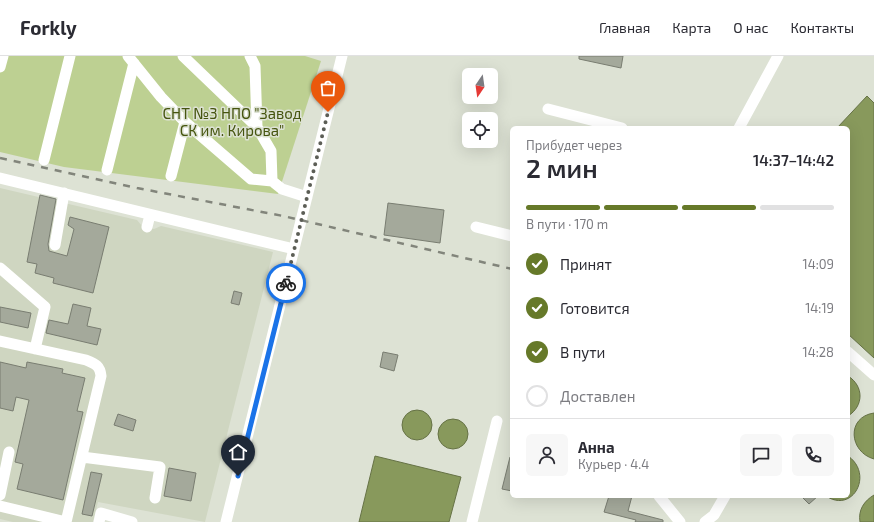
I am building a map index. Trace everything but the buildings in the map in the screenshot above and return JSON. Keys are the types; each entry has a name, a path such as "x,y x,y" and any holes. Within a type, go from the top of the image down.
{"street":[{"path":"0,67 3,56"},
{"path":"44,160 70,56"},
{"path":"183,56 257,127 271,151 272,181"},
{"path":"239,56 250,57 255,66 257,127"},
{"path":"226,522 342,56"},
{"path":"741,126 778,56"},
{"path":"131,60 161,97 185,122 251,179 272,181 282,189 307,197"},
{"path":"107,170 131,60"},
{"path":"548,109 614,126"},
{"path":"171,176 185,122"},
{"path":"0,178 294,249"},
{"path":"55,245 64,193"},
{"path":"147,227 150,215"},
{"path":"476,227 510,236"},
{"path":"0,268 45,307 35,349"},
{"path":"0,341 95,363 100,369 101,376 66,522 0,506"},
{"path":"850,354 874,375"},
{"path":"472,522 497,422"},
{"path":"0,495 10,452"},
{"path":"82,458 160,468 155,498"},
{"path":"661,498 680,522"},
{"path":"705,522 714,515 724,498"},
{"path":"99,522 101,513 132,522"}],"shaded area":[{"path":"867,96 874,103 874,358 850,336 850,126 839,126"},
{"path":"0,188 137,220 142,226 154,229 161,226 273,252 205,522 98,502 93,522 13,522 0,519"},
{"path":"850,378 857,385 860,396 857,407 850,414"},
{"path":"417,410 428,414 432,425 428,436 417,440 406,436 402,425 406,414"},
{"path":"874,413 874,459 866,455 860,449 854,435 855,427 859,421 865,416"},
{"path":"453,419 464,423 468,434 464,445 453,449 442,445 438,434 442,423"},
{"path":"375,456 461,477 449,522 359,522"},
{"path":"850,458 856,464 860,481 857,490 850,497"},
{"path":"874,495 874,522 860,522 862,506"},
{"path":"831,498 848,498 844,500 836,500"}],"green space":[{"name":"СНТ №3 НПО \"Завод СК им. Кирова\"","path":"0,56 305,56 321,61 278,194 64,167 0,152"}],"railway":[{"path":"0,158 137,188 283,216 510,269"}],"way so far":[{"path":"286,283 328,112"}],"route":[{"path":"238,476 286,283"}]}
